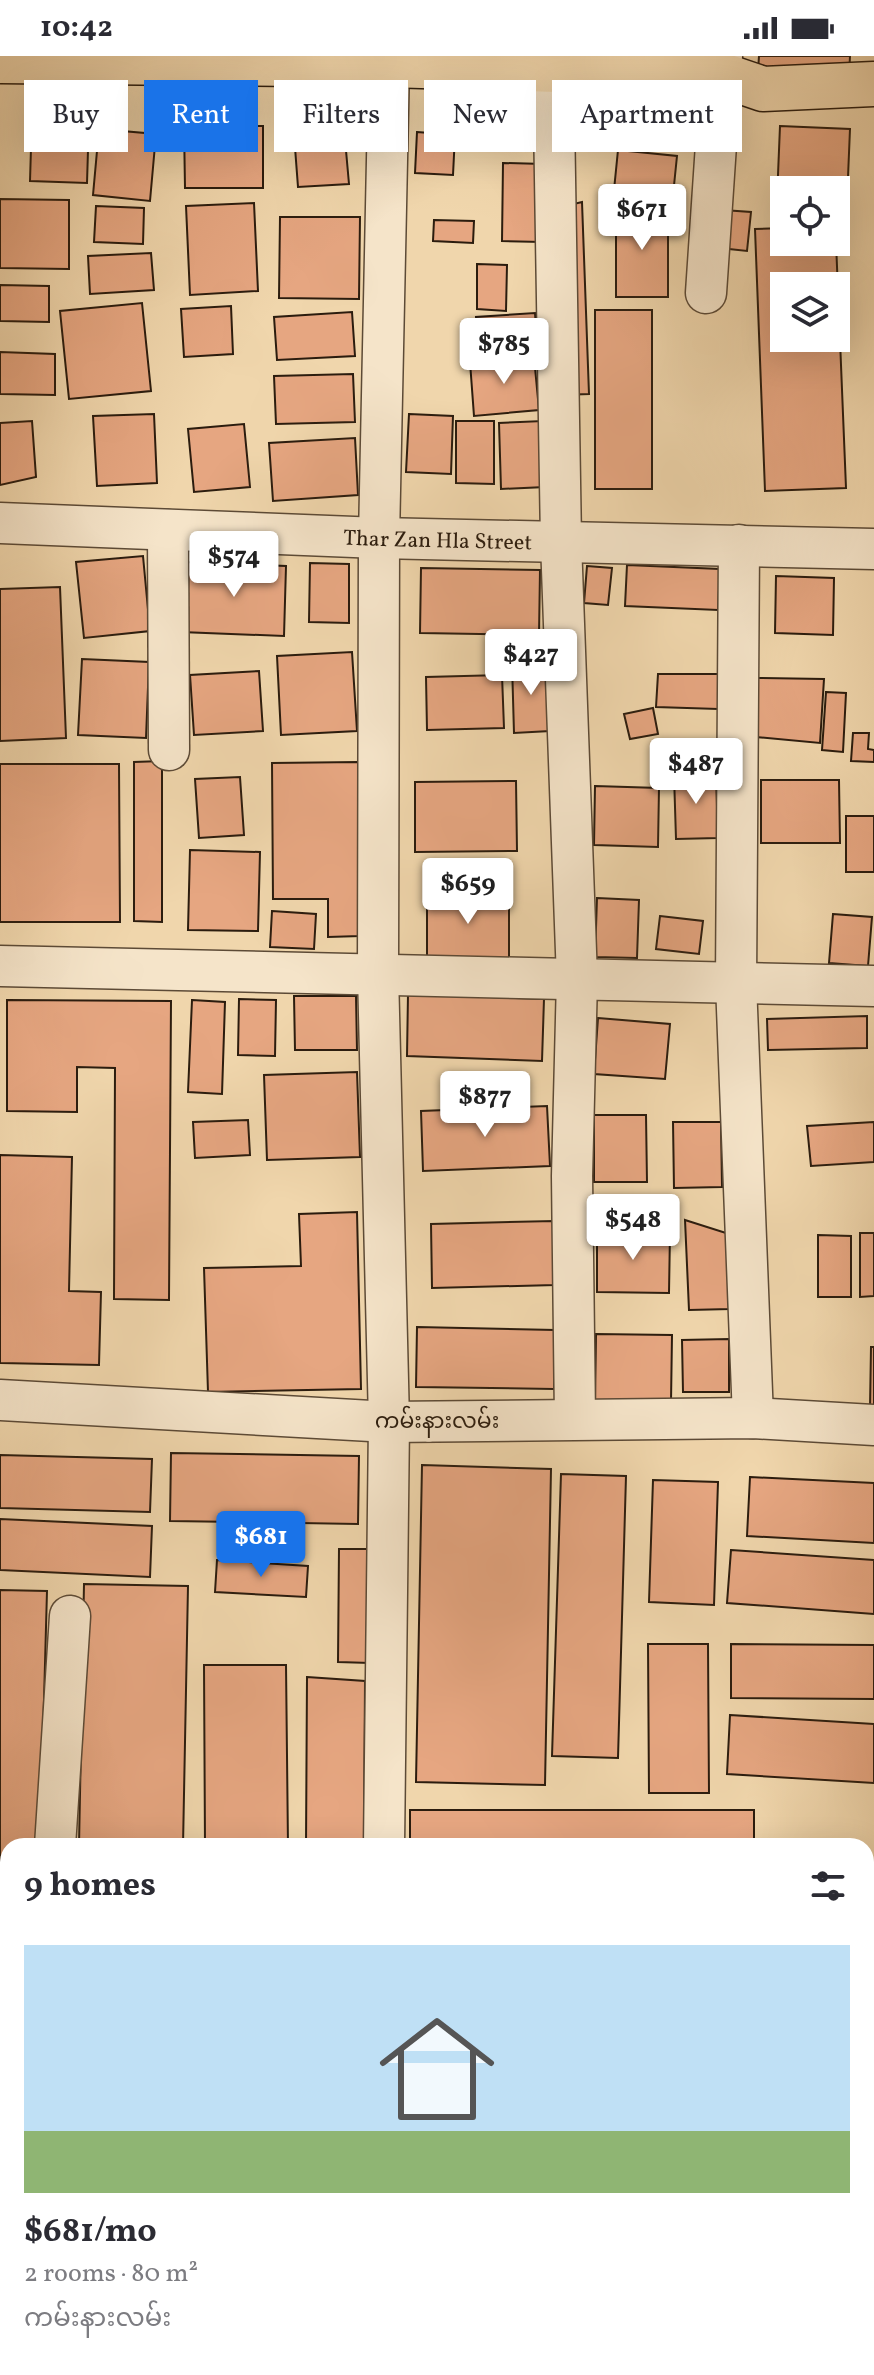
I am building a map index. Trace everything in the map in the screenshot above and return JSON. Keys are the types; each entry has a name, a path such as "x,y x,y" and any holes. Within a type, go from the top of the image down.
{"main road":[{"path":"0,61 340,60 389,65 722,65 763,89 874,84"}],"street":[{"path":"553,63 561,542 577,979 572,1176 575,1419"},
{"path":"384,1838 389,1422 378,973 379,538 389,65"},
{"path":"706,293 722,65"},
{"name":"Thar Zan Hla Street","path":"0,523 379,538 874,549"},
{"path":"168,530 169,750"},
{"path":"739,545 736,983 753,1418"},
{"path":"0,966 874,986"},
{"name":"ကမ်းနားလမ်း","path":"0,1400 389,1422 753,1418 874,1425"},
{"path":"56,1838 70,1616"}],"building":[{"path":"759,56 850,56 849,77 758,71"},
{"path":"258,126 263,126 263,188 185,188 184,152 258,152"},
{"path":"780,126 850,129 848,176 778,176"},
{"path":"128,132 144,133 144,152 154,152 150,201 93,195 97,152 128,152"},
{"path":"417,132 424,133 424,152 454,152 453,175 415,173"},
{"path":"31,152 88,152 87,183 30,181"},
{"path":"295,152 346,152 349,184 298,187"},
{"path":"618,152 677,156 672,205 613,200"},
{"path":"503,163 544,164 542,242 502,241"},
{"path":"0,199 69,200 69,269 0,268"},
{"path":"582,202 589,394 561,395 561,207"},
{"path":"254,203 258,291 190,295 186,206"},
{"path":"96,206 144,208 143,244 94,242"},
{"path":"616,206 668,206 668,297 616,297"},
{"path":"723,210 751,212 747,251 720,248"},
{"path":"280,217 360,217 359,299 279,298"},
{"path":"434,220 474,221 473,243 433,241"},
{"path":"770,228 770,256 837,256 837,272 770,272 770,352 840,352 846,488 765,491 755,229"},
{"path":"151,253 154,290 90,294 88,256"},
{"path":"477,264 507,265 506,311 477,309"},
{"path":"0,285 49,286 49,322 0,321"},
{"path":"142,303 151,391 69,399 60,311"},
{"path":"231,306 233,354 184,357 181,309"},
{"path":"595,310 652,310 652,489 595,489"},
{"path":"352,312 355,356 277,360 274,317"},
{"path":"535,313 538,354 479,358 476,317"},
{"path":"0,352 55,354 55,395 0,394"},
{"path":"534,357 539,410 474,416 470,362"},
{"path":"353,374 355,422 276,424 274,376"},
{"path":"154,414 157,483 97,486 93,416"},
{"path":"409,414 453,416 451,474 406,472"},
{"path":"32,421 36,477 0,485 0,423"},
{"path":"456,421 494,421 494,484 456,483"},
{"path":"543,421 545,487 501,489 499,423"},
{"path":"244,424 250,487 194,492 188,429"},
{"path":"355,438 358,495 273,501 269,443"},
{"path":"143,556 150,631 84,638 76,562"},
{"path":"183,562 286,566 284,636 181,632"},
{"path":"310,563 349,564 349,623 309,622"},
{"path":"627,565 720,569 718,610 625,606"},
{"path":"587,566 612,568 608,605 584,603"},
{"path":"421,568 540,570 539,635 420,633"},
{"path":"776,576 834,578 833,635 775,633"},
{"path":"60,587 66,738 0,741 0,589"},
{"path":"352,652 357,731 281,735 277,656"},
{"path":"82,659 149,662 146,738 78,735"},
{"path":"548,662 550,731 514,733 512,663"},
{"path":"259,671 263,731 194,735 190,675"},
{"path":"658,674 720,674 718,709 656,707"},
{"path":"502,675 504,728 427,730 426,677"},
{"path":"757,678 824,679 820,743 756,737"},
{"path":"826,692 846,693 843,752 822,750"},
{"path":"653,708 658,734 630,739 624,714"},
{"path":"853,733 869,733 868,749 874,750 874,762 851,761"},
{"path":"162,761 162,922 134,921 134,762"},
{"path":"358,762 360,936 328,937 328,899 273,899 272,763"},
{"path":"0,764 119,764 120,922 0,922"},
{"path":"716,774 718,838 676,839 674,775"},
{"path":"240,777 244,835 199,838 195,779"},
{"path":"761,780 839,780 840,843 761,843"},
{"path":"516,781 517,851 415,852 415,782"},
{"path":"595,786 659,788 658,847 594,845"},
{"path":"846,816 874,816 874,872 846,872"},
{"path":"190,850 260,852 258,931 188,930"},
{"path":"427,891 509,891 509,960 427,960"},
{"path":"597,898 639,900 637,958 595,957"},
{"path":"272,911 316,914 314,949 270,947"},
{"path":"833,914 872,917 868,966 829,963"},
{"path":"660,916 703,921 699,954 656,949"},
{"path":"408,994 544,999 542,1061 407,1056"},
{"path":"294,996 356,996 357,1050 295,1050"},
{"path":"239,999 276,1000 275,1056 238,1055"},
{"path":"7,1000 171,1001 169,1300 114,1299 115,1068 77,1067 77,1112 7,1111"},
{"path":"192,1000 225,1002 222,1094 188,1092"},
{"path":"867,1016 867,1048 768,1050 767,1019"},
{"path":"598,1018 670,1024 665,1079 594,1074"},
{"path":"357,1072 360,1157 267,1160 264,1075"},
{"path":"547,1106 550,1166 423,1171 421,1111"},
{"path":"594,1115 646,1115 647,1182 594,1182"},
{"path":"248,1120 250,1155 195,1158 193,1122"},
{"path":"673,1122 721,1122 722,1187 674,1188"},
{"path":"874,1122 874,1162 811,1166 807,1126"},
{"path":"0,1155 72,1157 69,1291 101,1292 99,1365 0,1363"},
{"path":"357,1212 361,1389 208,1392 204,1268 301,1266 299,1214"},
{"path":"685,1220 726,1233 730,1309 689,1310"},
{"path":"554,1221 555,1285 432,1288 431,1224"},
{"path":"597,1230 670,1232 669,1293 597,1292"},
{"path":"860,1233 874,1233 874,1296 860,1297"},
{"path":"818,1235 851,1236 851,1297 818,1297"},
{"path":"417,1327 555,1330 554,1389 416,1387"},
{"path":"596,1334 672,1335 671,1402 595,1401"},
{"path":"729,1339 729,1392 683,1392 682,1340"},
{"path":"871,1347 874,1347 874,1408 870,1408"},
{"path":"171,1453 359,1456 358,1524 170,1521"},
{"path":"0,1455 152,1459 150,1512 0,1508"},
{"path":"422,1465 551,1469 545,1785 416,1782"},
{"path":"561,1474 626,1476 618,1758 552,1756"},
{"path":"750,1477 874,1483 874,1543 747,1536"},
{"path":"653,1480 718,1482 714,1605 649,1602"},
{"path":"0,1519 152,1526 150,1577 0,1570"},
{"path":"339,1549 370,1549 370,1663 338,1662"},
{"path":"731,1550 874,1560 874,1614 727,1603"},
{"path":"217,1560 308,1566 306,1597 215,1592"},
{"path":"84,1584 188,1586 183,1838 79,1838"},
{"path":"0,1590 47,1591 40,1838 0,1838"},
{"path":"648,1644 708,1644 709,1793 649,1793"},
{"path":"731,1644 874,1645 874,1699 731,1698"},
{"path":"204,1665 286,1665 288,1838 205,1838"},
{"path":"307,1677 365,1681 364,1838 306,1838"},
{"path":"730,1715 874,1724 874,1783 727,1774"},
{"path":"410,1810 754,1810 754,1838 410,1838"}]}
